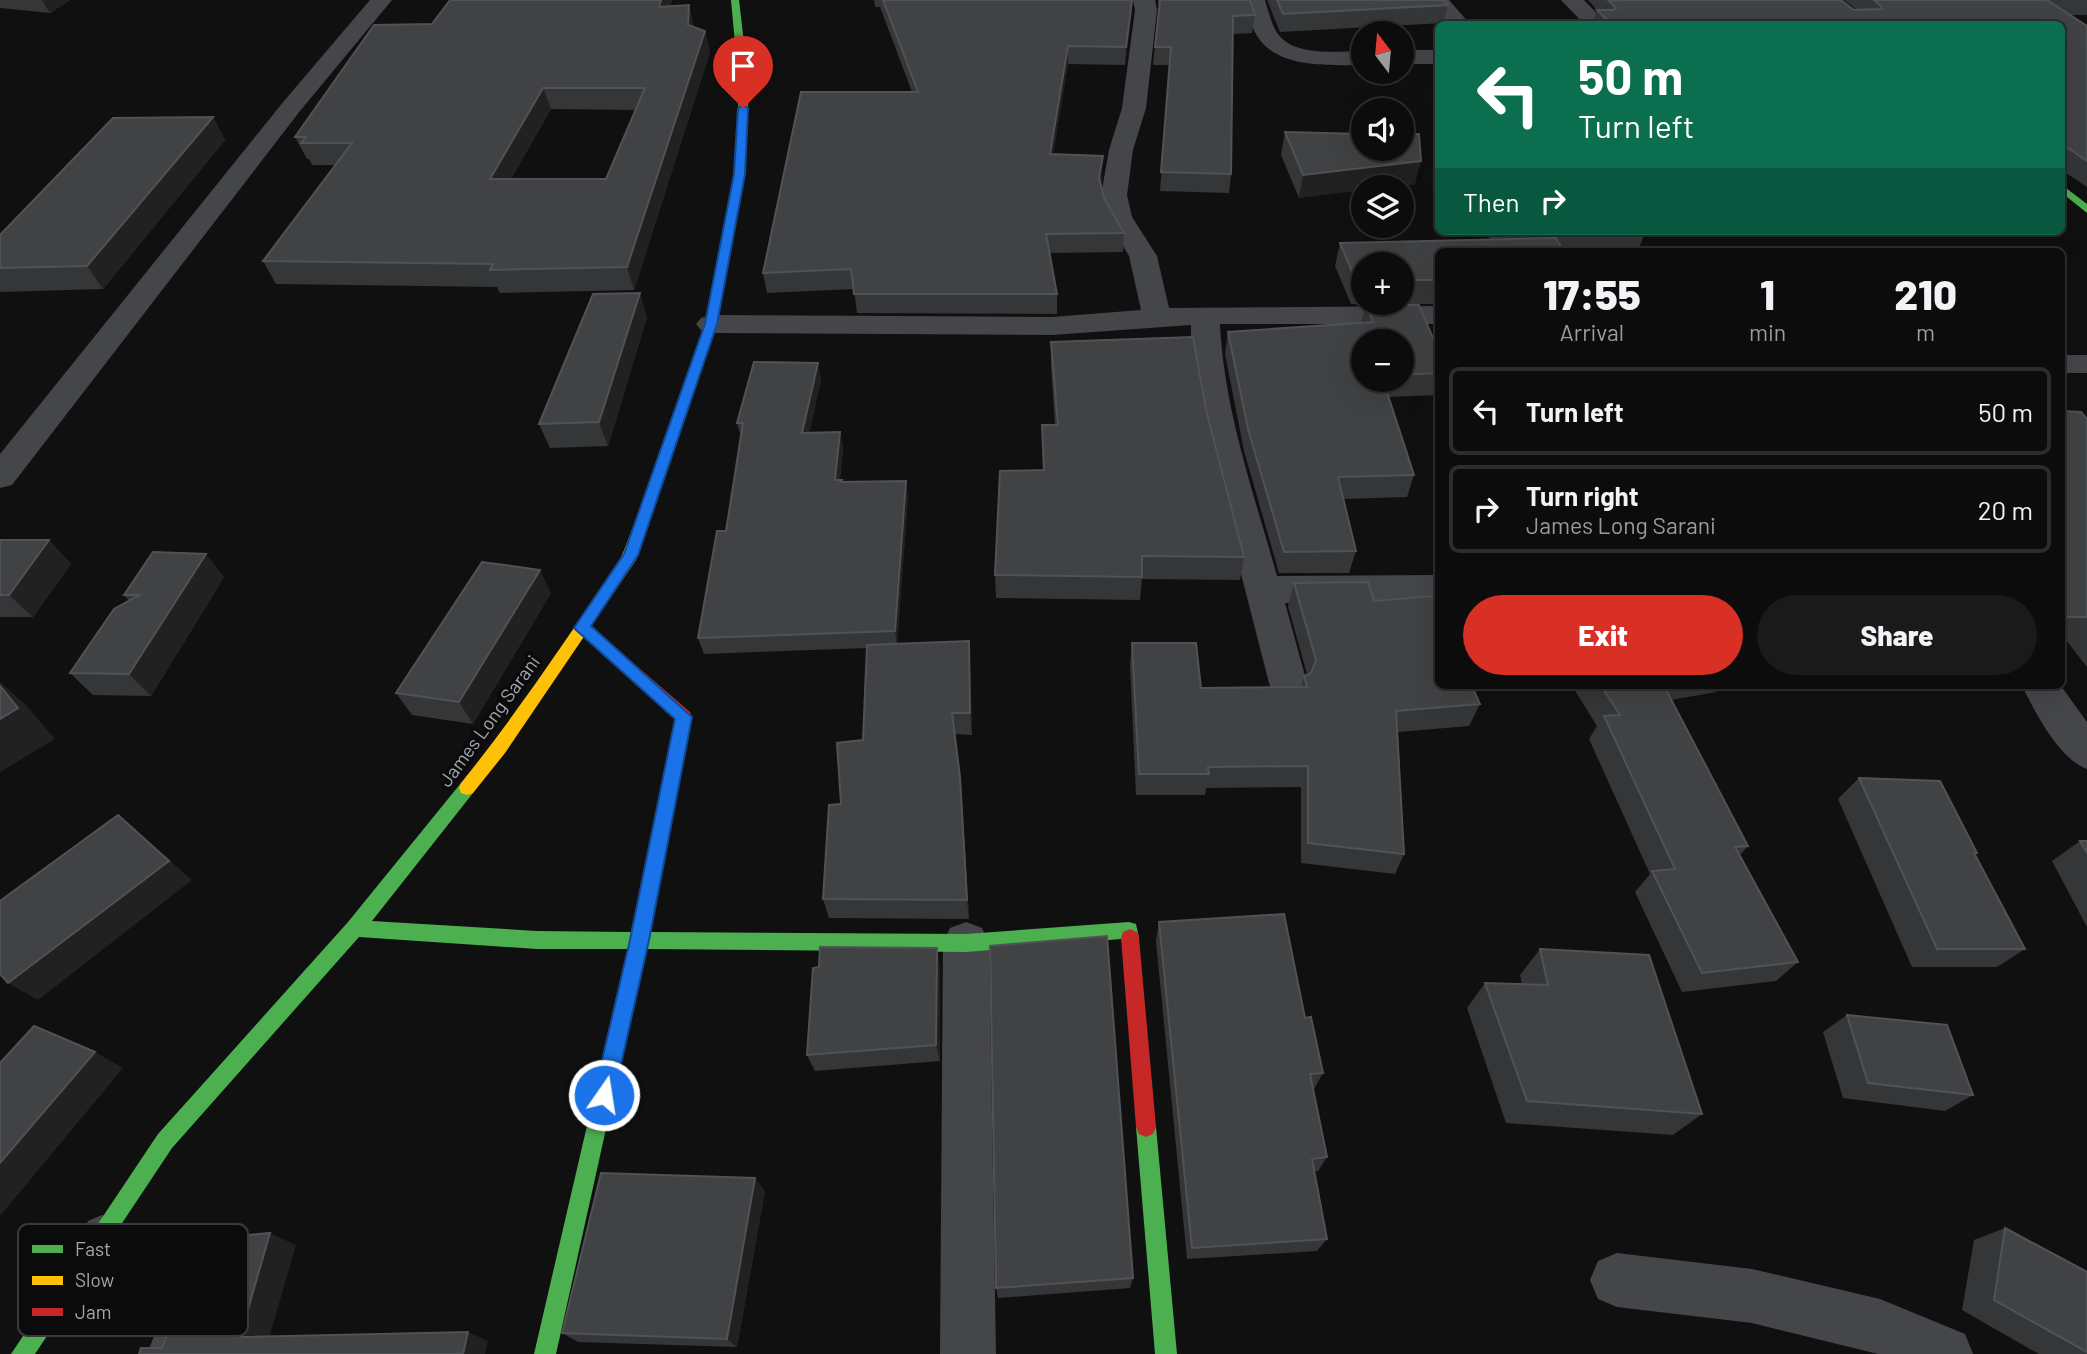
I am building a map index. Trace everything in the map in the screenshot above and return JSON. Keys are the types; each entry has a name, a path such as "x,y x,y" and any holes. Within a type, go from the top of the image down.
{"main road":[{"name":"James Long Sarani","path":"109,1224 164,1142 355,928 499,748 631,555 711,324 740,174 744,86 735,0"},
{"path":"2065,191 2087,210"},
{"path":"545,1354 639,940 684,717 582,628"},
{"path":"355,928 537,940 966,943 1129,930 1166,1354"},
{"name":"James Long Sarani","path":"22,1354 34,1336"}],"street":[{"path":"0,477 292,106 381,0"},
{"path":"1144,0 1146,10 1134,108 1121,150 1114,195 1119,217 1143,256 1157,317"},
{"path":"1254,0 1269,38 1275,43 1298,55 1314,59 1351,58"},
{"path":"1437,0 1456,21"},
{"path":"1572,0 1593,21"},
{"path":"1414,57 1435,57"},
{"path":"711,324 1052,326 1157,317 1273,314 1435,315"},
{"path":"1205,316 1206,349 1221,433 1288,683"},
{"path":"2065,364 2087,364"},
{"path":"0,429 39,427"},
{"path":"1263,590 1435,588"},
{"path":"2062,705 2087,752"},
{"path":"966,943 968,1354"},
{"path":"1617,1280 1752,1296 1880,1327 1945,1354"}],"lane":[{"path":"169,1354 176,1336"}],"building":[{"path":"450,0 661,0 659,7 689,5 688,25 705,31 627,267 490,270 493,264 263,261 352,143 301,143 306,137 295,137 374,25 432,24","holes":["543,88 645,88 606,179 490,179"]},
{"path":"883,0 1132,0 1126,47 1068,46 1050,154 1103,156 1099,177 1104,198 1124,233 1046,234 1057,294 854,294 851,269 763,273 801,92 918,92"},
{"path":"1160,0 1250,0 1255,15 1233,16 1231,174 1161,172 1171,47 1155,47"},
{"path":"1277,0 1443,0 1448,5 1283,14"},
{"path":"1608,0 1841,0 1854,10 1882,9 1874,0 2047,0 2087,26 2087,161 2065,146 2065,21 1608,21 1597,10 1616,8"},
{"path":"213,117 87,266 0,268 0,235 113,118"},
{"path":"1285,132 1351,134 1351,161 1414,161 1414,134 1419,134 1421,161 1303,175"},
{"path":"1556,238 1562,248 1435,248 1435,280 1414,280 1414,252 1351,252 1351,269 1340,243"},
{"path":"640,293 599,422 539,424 593,294"},
{"path":"1414,305 1419,305 1435,343 1435,373 1414,374 1414,329 1351,329 1351,392 1387,392 1414,475 1338,477 1356,551 1284,552 1248,429 1228,332 1373,322 1370,315 1414,315"},
{"path":"1193,337 1206,410 1244,557 1142,556 1142,577 995,575 1000,471 1044,470 1042,425 1058,425 1051,342"},
{"path":"754,362 818,363 802,433 840,432 835,480 906,481 895,631 698,638 717,531 726,531 743,423 737,423"},
{"path":"2065,411 2081,412 2087,419 2087,617 2065,617"},
{"path":"0,540 49,540 9,595 0,595"},
{"path":"153,552 206,554 129,674 70,673 114,609 139,595 124,595"},
{"path":"482,562 540,570 459,702 396,693"},
{"path":"1368,582 1374,601 1435,596 1435,689 1473,689 1480,704 1396,711 1404,854 1308,843 1308,766 1208,767 1209,774 1139,774 1132,643 1196,643 1201,688 1307,687 1304,676 1311,673 1316,660 1294,583"},
{"path":"969,641 970,713 952,713 960,777 967,900 823,899 829,805 841,804 837,743 863,740 867,645"},
{"path":"0,686 18,708 0,719"},
{"path":"1603,689 1666,689 1748,846 1735,847 1798,962 1702,973 1652,871 1675,869 1604,716 1620,715"},
{"path":"1859,778 1940,781 1977,853 1974,853 2025,949 1937,949"},
{"path":"118,815 169,861 8,983 0,974 0,901"},
{"path":"2080,841 2087,841 2087,853"},
{"path":"1284,914 1305,1018 1311,1017 1323,1073 1310,1074 1327,1157 1312,1159 1327,1239 1192,1248 1159,922"},
{"path":"1107,936 1133,1278 996,1288 990,946"},
{"path":"820,947 937,948 936,1045 807,1055 813,968 819,967"},
{"path":"1540,949 1649,955 1702,1114 1527,1101 1485,983 1548,985"},
{"path":"1847,1015 1947,1025 1973,1095 1868,1083"},
{"path":"34,1026 95,1052 0,1163 0,1063"},
{"path":"601,1173 755,1178 727,1339 562,1333"},
{"path":"2005,1228 2087,1272 2087,1352 1994,1300"},
{"path":"270,1233 248,1309 248,1235"},
{"path":"468,1332 463,1354 139,1354 141,1348 162,1348 166,1336"}],"traffic: fast":[{"path":"645,515 711,324 740,174 744,86 735,0"},
{"path":"2065,191 2087,210"},
{"path":"545,1354 639,940 672,779"},
{"path":"109,1224 165,1141 355,928 467,788"},
{"path":"355,928 537,940 966,943 1129,930 1130,938"},
{"path":"1146,1127 1166,1354"},
{"path":"22,1354 34,1336"}],"traffic: slow":[{"path":"467,788 499,748 631,556 645,515"}],"traffic: jam":[{"path":"582,627 684,717 672,779"},
{"path":"1130,938 1146,1127"}],"route":[{"path":"604,1095 639,940 684,717 582,628 631,555 711,324 740,174 743,108"}]}
